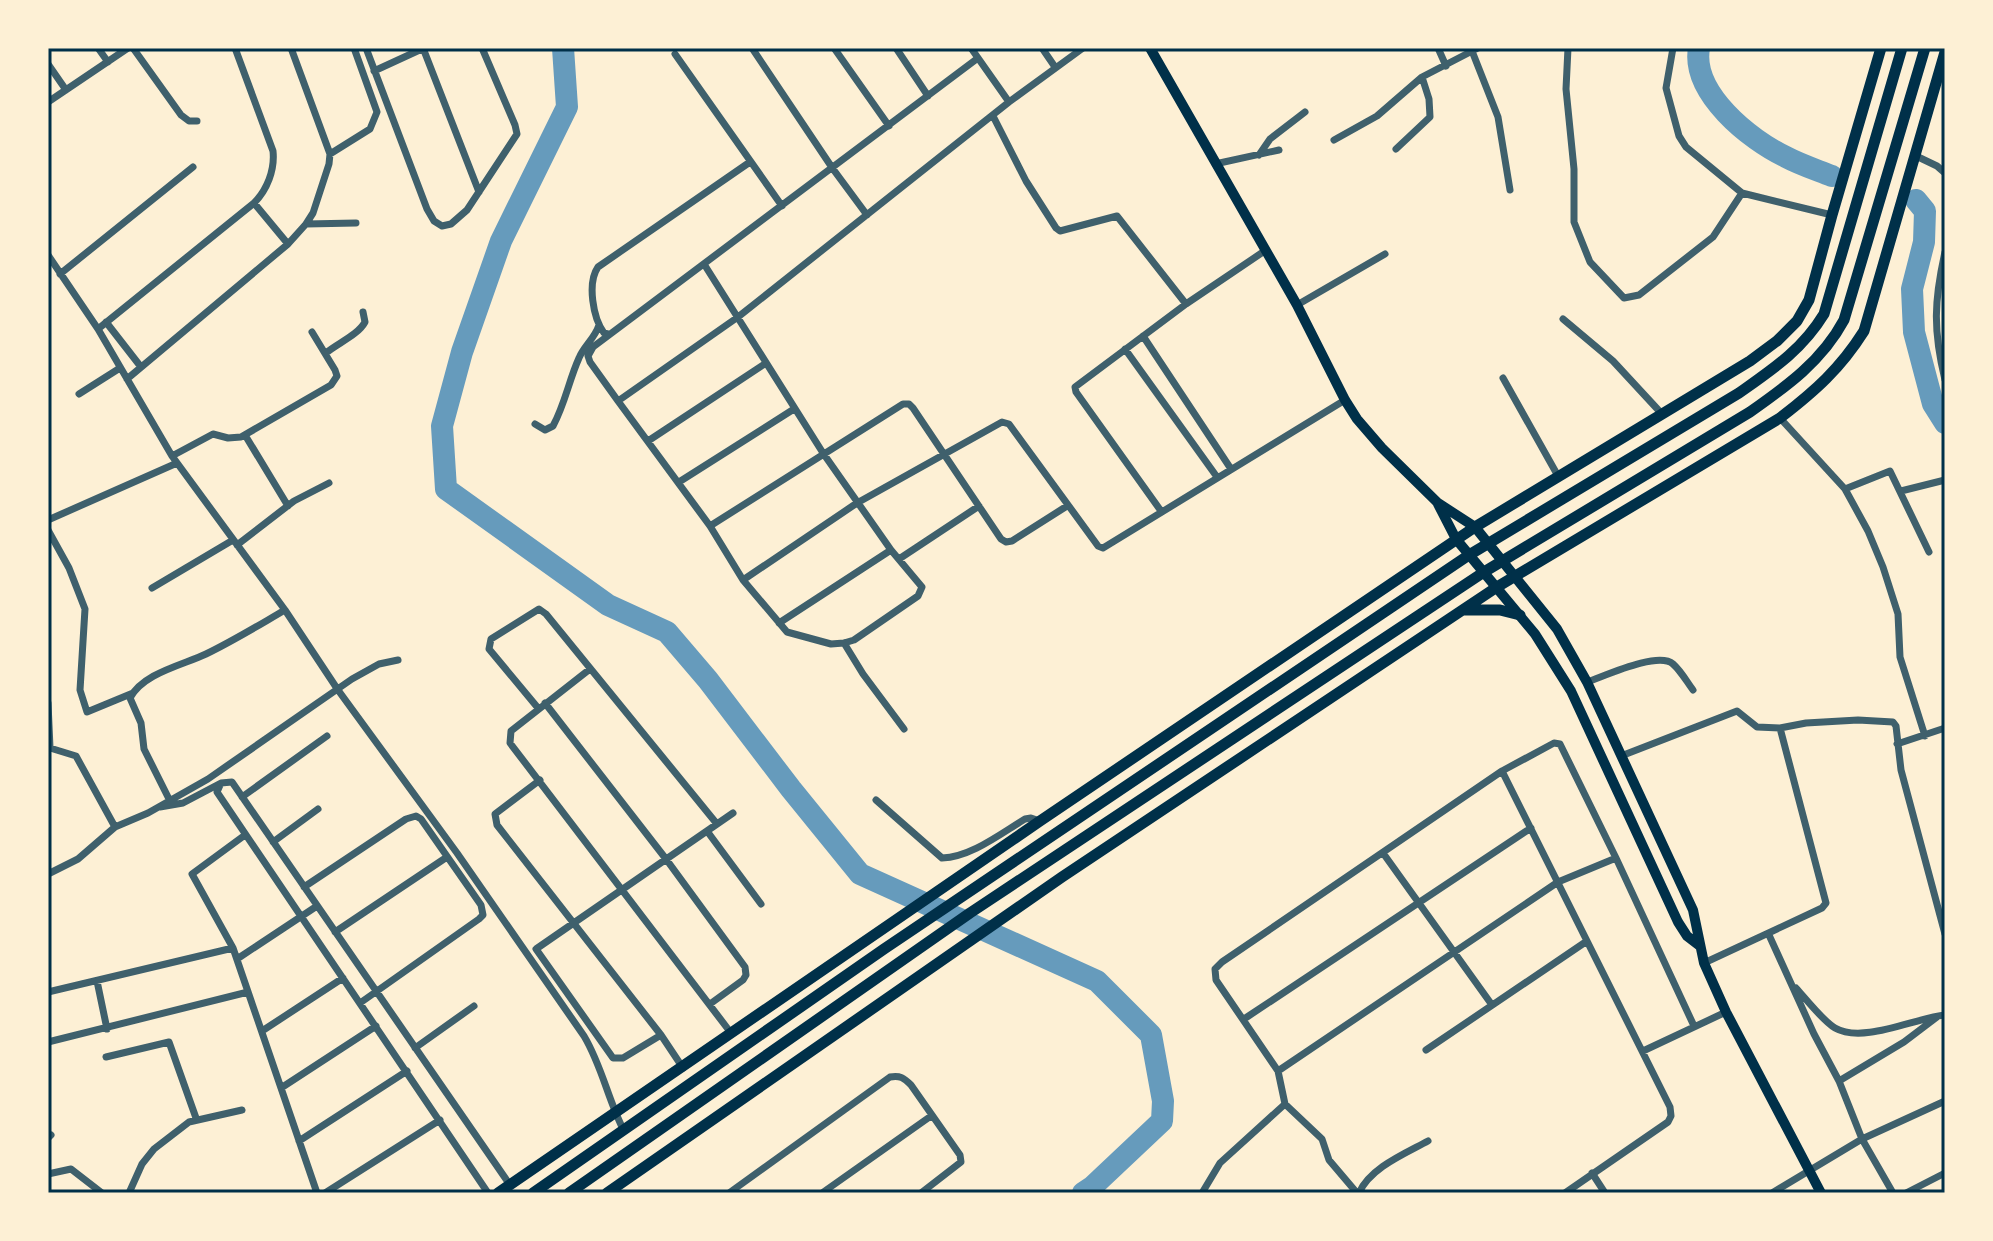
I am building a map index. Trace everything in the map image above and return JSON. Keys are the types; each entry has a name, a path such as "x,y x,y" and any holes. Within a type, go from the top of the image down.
{"main road":[{"path":"1150,48 1297,305 1345,400 1382,448 1438,503 1475,527 1557,629 1587,682 1693,910 1704,963 1726,1012 1821,1193"},
{"path":"498,1193 1456,539 1750,361 1777,341 1797,321 1809,300 1881,48"},
{"path":"533,1193 884,949 1469,555 1774,369 1809,339 1824,314 1902,48"},
{"path":"569,1193 1051,859 1484,572 1750,412 1784,388 1825,350 1844,320 1925,48"},
{"path":"607,1193 1062,877 1497,587 1780,418 1818,389 1836,371 1864,331 1945,52"},
{"path":"1880,125 1901,132"},
{"path":"1438,503 1456,539 1520,615 1571,691 1665,895 1683,929 1700,946"},
{"path":"1464,610 1485,608 1520,615"},
{"path":"1665,895 1682,886"},
{"path":"625,1154 637,1173"}],"street":[{"path":"98,48 108,62"},
{"path":"48,102 130,48 181,115 189,121 197,121"},
{"path":"98,329 254,203 265,189 274,158 235,48"},
{"path":"127,379 288,244 313,213 330,154 291,48"},
{"path":"330,154 370,129 377,112 354,48"},
{"path":"366,48 434,221 442,226 451,224 467,210 517,134 482,48"},
{"path":"374,71 424,48 479,192"},
{"path":"752,48 867,215"},
{"path":"834,48 889,126"},
{"path":"896,48 928,96"},
{"path":"971,48 1009,102"},
{"path":"1042,48 1055,67"},
{"path":"618,401 738,317 1009,102 1083,48"},
{"path":"1438,48 1446,66"},
{"path":"1568,48 1566,89 1574,169 1574,222 1590,262 1624,298 1639,295 1713,237 1742,193"},
{"path":"1673,48 1666,88 1679,136 1686,147 1742,193 1832,215"},
{"path":"1334,140 1377,116 1422,77 1475,50 1498,117 1510,190"},
{"path":"675,54 782,206"},
{"path":"704,264 823,453 891,550 920,583 922,591 854,640 831,644 787,632 743,580 710,526 588,356 608,334 978,58"},
{"path":"48,64 66,90"},
{"path":"1396,149 1430,117 1429,99 1422,77"},
{"path":"1259,155 1270,139 1305,112"},
{"path":"993,116 1026,181 1056,228 1070,231 1117,216 1186,304"},
{"path":"1215,164 1279,150"},
{"path":"1914,155 1945,173"},
{"path":"608,334 596,319 593,278 598,267 750,162"},
{"path":"60,274 193,167"},
{"path":"254,203 288,244"},
{"path":"306,224 356,223"},
{"path":"1161,511 1074,390 1186,304 1266,250"},
{"path":"1945,252 1937,290 1936,343 1945,380"},
{"path":"1297,305 1385,254"},
{"path":"48,255 98,329 174,460 285,610 338,690 457,853 584,1036 598,1061 624,1131"},
{"path":"326,353 342,339 358,333 365,322 363,312"},
{"path":"1563,319 1613,361 1662,414"},
{"path":"106,322 141,367"},
{"path":"535,424 545,430 553,426 577,361 599,325"},
{"path":"48,520 174,460 213,434 234,439 245,435 331,385 337,376 312,332"},
{"path":"1143,336 1231,469"},
{"path":"1125,349 1217,477"},
{"path":"648,441 766,363"},
{"path":"79,394 120,368"},
{"path":"1503,378 1558,476"},
{"path":"743,580 857,503 1005,422 1098,546 1103,548 1345,400"},
{"path":"710,526 903,404 909,404 1006,542 1067,506"},
{"path":"679,482 794,409"},
{"path":"1780,418 1845,489 1868,531 1898,614 1900,657 1925,736"},
{"path":"245,435 288,506"},
{"path":"1845,489 1886,471 1892,474 1929,552"},
{"path":"1901,491 1945,480"},
{"path":"152,588 235,542 329,483"},
{"path":"899,559 979,506"},
{"path":"48,530 69,568 85,609 80,690 87,712 133,693 152,678 208,653 285,610"},
{"path":"779,623 891,550"},
{"path":"710,1004 743,980 745,967 666,859 541,706 489,649 491,639 539,609 546,614 717,824"},
{"path":"844,643 904,729"},
{"path":"1587,682 1662,659 1674,665 1693,690"},
{"path":"48,874 78,859 115,827 160,807 215,774 379,664 398,660"},
{"path":"590,669 511,731 510,743 731,1033"},
{"path":"133,693 130,698 141,723 144,749 170,801"},
{"path":"48,703 49,749 76,756 115,827"},
{"path":"1621,756 1737,711 1744,714 1751,724 1780,728 1806,723 1883,720 1896,726 1901,770 1945,934"},
{"path":"1704,963 1769,935 1822,908 1826,903 1780,728"},
{"path":"1897,744 1945,728"},
{"path":"242,797 327,736"},
{"path":"1428,1141 1380,1169 1358,1193 1329,1160 1322,1139 1285,1104 1278,1071 1216,980 1215,969 1502,771 1558,742 1694,1026"},
{"path":"1502,771 1670,1107 1668,1122 1565,1193"},
{"path":"215,774 221,783"},
{"path":"540,780 495,814 497,825 661,1035 683,1068"},
{"path":"160,807 183,803 221,783 232,782 510,1185"},
{"path":"221,783 217,792 245,835 488,1193"},
{"path":"876,800 942,858 971,850 1025,819 1040,821"},
{"path":"273,842 318,809"},
{"path":"661,1035 623,1058 613,1058 536,949 733,813"},
{"path":"304,887 406,819 416,816 481,905 483,915 360,1003"},
{"path":"1244,1019 1531,828"},
{"path":"707,831 761,904"},
{"path":"245,835 192,874 233,948 317,1193"},
{"path":"1383,853 1492,1005"},
{"path":"335,932 447,857"},
{"path":"1278,1071 1558,882 1616,858"},
{"path":"237,959 317,906"},
{"path":"1769,935 1839,1081 1862,1139 1893,1193"},
{"path":"1426,1050 1587,941"},
{"path":"48,992 233,948"},
{"path":"262,1031 343,978"},
{"path":"97,981 107,1029"},
{"path":"1794,987 1834,1027 1846,1032 1876,1031 1942,1015"},
{"path":"48,1042 248,992"},
{"path":"415,1048 474,1006"},
{"path":"1643,1051 1726,1012"},
{"path":"1839,1081 1942,1015"},
{"path":"281,1088 376,1026"},
{"path":"106,1057 169,1042 196,1118"},
{"path":"299,1141 407,1071"},
{"path":"729,1193 890,1077 903,1077 911,1085 960,1155 961,1162 954,1170 921,1193"},
{"path":"1772,1193 1862,1139 1945,1101"},
{"path":"1202,1193 1220,1163 1285,1104"},
{"path":"129,1193 142,1164 154,1149 196,1118 242,1110"},
{"path":"822,1193 832,1190 931,1116"},
{"path":"325,1193 440,1120"},
{"path":"468,1161 485,1149"},
{"path":"48,1174 71,1169 102,1193"},
{"path":"1592,1173 1605,1193"},
{"path":"1906,1193 1945,1173"}],"waterway":[{"path":"563,48 567,107 501,241 462,352 442,426 446,489 608,605 667,632 860,874 1097,981 1151,1035 1163,1101 1162,1121 1083,1193"},
{"path":"1699,48 1699,65 1704,82 1726,113 1772,149 1832,176"},
{"path":"1916,200 1925,211 1924,242 1912,289 1914,332 1933,404 1945,423"}]}
